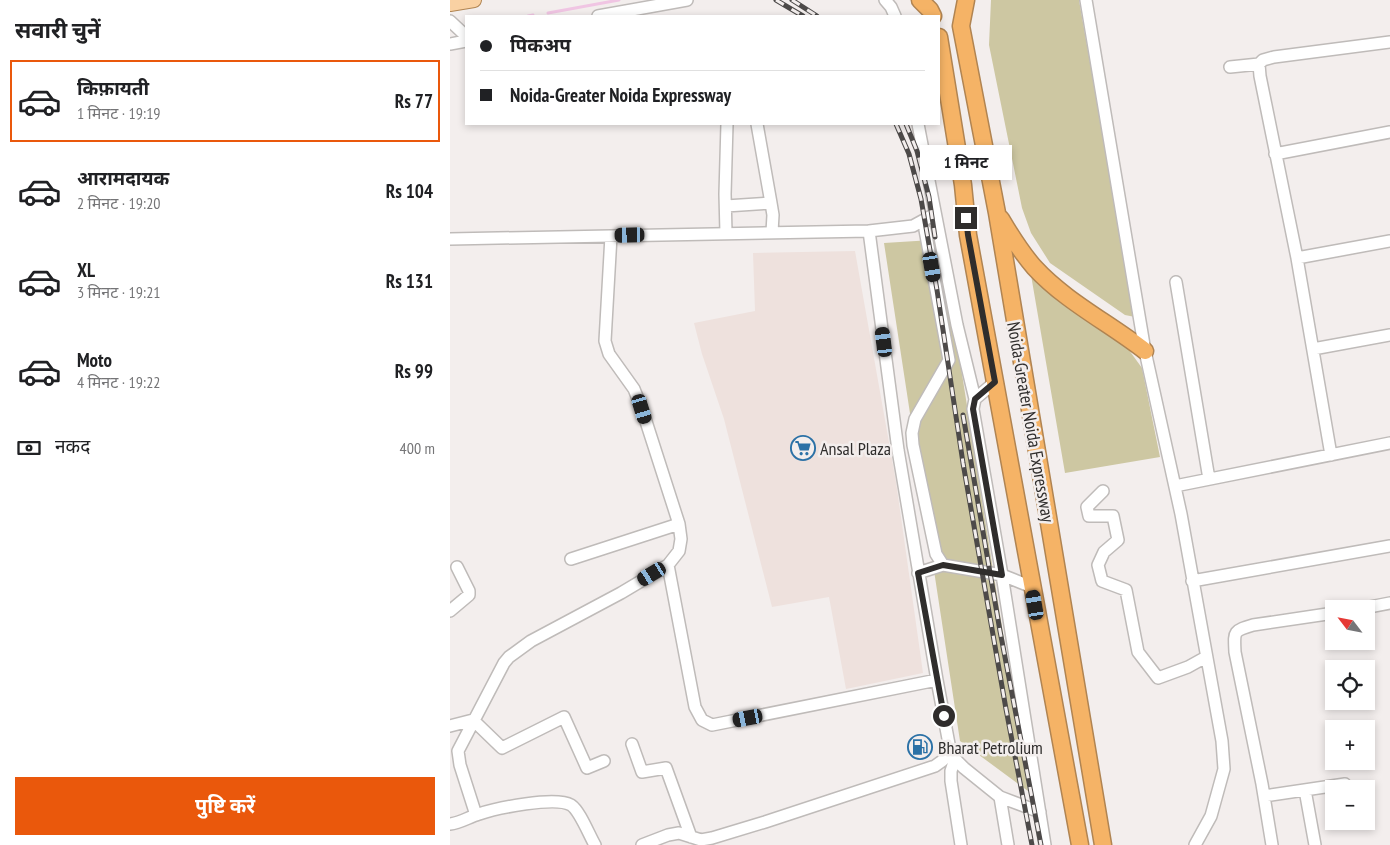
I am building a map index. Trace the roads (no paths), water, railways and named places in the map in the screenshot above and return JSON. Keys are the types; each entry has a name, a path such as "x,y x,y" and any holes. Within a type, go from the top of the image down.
{"highway":[{"path":"920,0 932,15"},
{"name":"Noida-Greater Noida Expressway","path":"966,0 961,26 997,213 1103,845"},
{"name":"Noida-Greater Noida Expressway","path":"940,43 963,185 968,235 1080,845"},
{"path":"997,213 1020,250 1036,268 1063,293 1145,351"}],"main road":[{"path":"450,4 474,0"}],"street":[{"path":"603,15 667,2 687,0"},
{"path":"886,0 895,15"},
{"path":"1086,0 1145,351 1181,514 1222,741 1224,769 1211,816 1195,845"},
{"path":"450,21 465,35"},
{"path":"450,44 465,41"},
{"path":"1230,67 1259,64 1263,60 1274,57 1390,42"},
{"path":"1259,64 1275,154 1298,258 1331,455"},
{"path":"726,234 727,125"},
{"path":"757,125 773,215 772,232"},
{"path":"918,125 957,325 975,399 973,409 1002,575 1045,845"},
{"path":"1275,154 1390,132"},
{"path":"726,206 771,203"},
{"path":"450,239 869,231 913,226 935,214"},
{"path":"913,226 939,235"},
{"path":"925,230 949,360 915,419 912,433 936,554 943,565"},
{"path":"869,231 896,435 918,573 949,744 953,755 964,768 1000,797 1040,812"},
{"path":"476,815 458,756 460,746 504,663 510,656 531,642 668,565 679,551 681,539 678,524 642,409 634,389 609,354 605,341 611,236"},
{"path":"1298,258 1390,241"},
{"path":"1176,282 1209,479"},
{"path":"1313,349 1390,335"},
{"path":"975,399 995,382"},
{"path":"896,435 912,433"},
{"path":"1175,486 1390,443"},
{"path":"1103,491 1087,507 1089,516 1113,516 1118,540 1104,552 1098,565 1102,581 1126,590 1138,652 1158,678 1188,667 1206,657"},
{"path":"571,560 678,524"},
{"path":"1192,581 1390,546"},
{"path":"668,565 695,707 702,720 712,725 937,680"},
{"path":"918,573 943,565 1002,575 1032,587"},
{"path":"450,611 470,595 457,567"},
{"path":"1375,606 1390,603"},
{"path":"1272,845 1236,652 1235,634 1241,629 1253,625 1325,614"},
{"path":"473,720 502,748 564,717 588,768 604,761"},
{"path":"450,726 473,720"},
{"path":"632,744 642,772 666,768 691,837"},
{"path":"642,845 679,833 700,840 712,838 935,766 953,755"},
{"path":"953,755 951,781 961,845"},
{"path":"1264,796 1325,787"},
{"path":"1305,790 1315,845"},
{"path":"1000,797 1008,845"},
{"path":"450,824 458,823 499,808 554,801 570,805 577,812 595,845"}],"waterway":[{"path":"548,13 619,0"}],"railway":[{"path":"776,0 801,15"},
{"path":"792,0 815,15"},
{"path":"896,125 909,154 921,199 937,290 963,463 1032,845"},
{"path":"906,125 917,151 929,197 935,237"},
{"path":"963,415 1000,631 1041,845"}],"place":[{"name":"Ansal Plaza","path":"803,448"},
{"name":"Bharat Petrolium","path":"920,747"}]}
